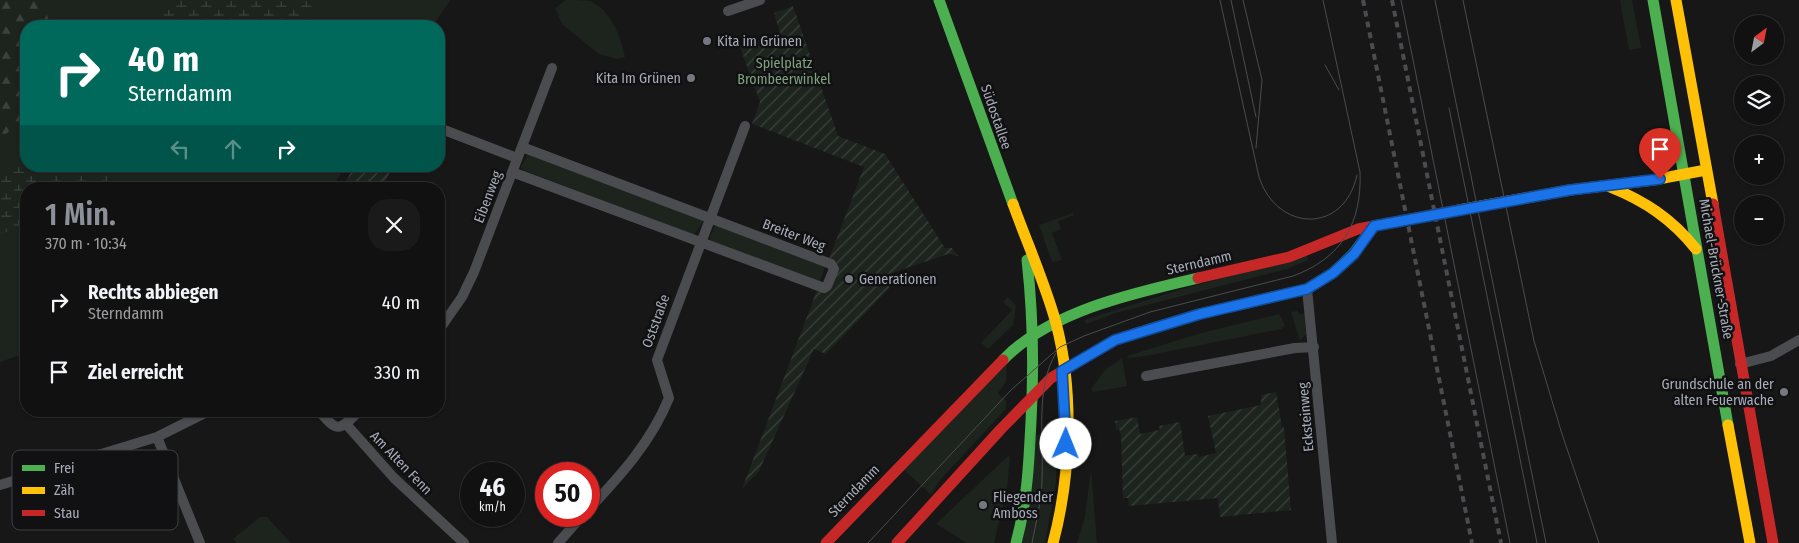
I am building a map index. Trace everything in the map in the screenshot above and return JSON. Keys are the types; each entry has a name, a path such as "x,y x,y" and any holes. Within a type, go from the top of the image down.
{"main road":[{"name":"Südostallee","path":"939,0 1025,243 1056,323 1062,371"},
{"name":"Michael-Brückner-Straße","path":"1653,0 1750,543"},
{"name":"Michael-Brückner-Straße","path":"1676,0 1772,543"},
{"name":"Sterndamm","path":"826,543 986,375 1007,356 1034,336 1077,312 1172,284 1289,257 1349,232 1374,226 1570,190 1608,187 1706,170"},
{"path":"1608,187 1657,208 1683,232 1696,249"},
{"path":"897,543 1031,397 1062,371 1115,340 1200,314 1307,289 1333,273 1354,254 1374,226"},
{"name":"Südostallee","path":"1025,243 1034,336"},
{"path":"1016,543 1023,518 1029,473 1034,336"},
{"path":"1053,543 1064,490 1066,428 1062,371"}],"street":[{"path":"728,11 760,0"},
{"name":"Eibenweg","path":"445,321 462,297 474,272 552,68"},
{"name":"Oststraße","path":"600,497 632,463 660,419 669,398 657,360 745,126"},
{"path":"445,130 517,158"},
{"name":"Breiter Weg","path":"512,172 824,288 827,286 834,269 831,264 522,147"},
{"name":"Ecksteinweg","path":"1307,289 1332,543"},
{"path":"1740,364 1771,356 1799,340"},
{"path":"1146,376 1294,348 1314,347"},
{"path":"114,450 157,437 196,417"},
{"path":"324,417 332,426 338,427 346,424 353,417"},
{"name":"Am Alten Fenn","path":"346,424 394,478 464,543"},
{"path":"157,437 162,450"},
{"path":"0,485 12,481"},
{"path":"178,489 200,543"},
{"path":"558,543 572,527"}],"green space":[{"path":"0,0 450,0 437,20 20,20"},
{"path":"0,0 44,0 42,2 49,20 20,20 20,120 0,140"},
{"path":"176,0 327,0 309,20 156,20"},
{"path":"566,0 590,1 604,11 618,33 625,57 617,59 599,54 562,24 555,8"},
{"path":"1620,0 1632,0 1641,48 1629,50"},
{"name":"Spielplatz Brombeerwinkel","path":"793,6 838,136 885,154 945,248 952,248 958,256 948,254 892,273 895,282 826,354 814,349 759,471 742,489 817,290 824,292 831,289 838,269 829,259 864,167 752,124 760,102 740,47 780,33 774,13"},
{"path":"20,103 20,172 342,172 336,182 20,182 20,355 0,362 0,121"},
{"path":"528,154 702,220 703,222 694,235 523,170 521,167"},
{"path":"20,157 20,172 116,172 105,182 20,182 20,228 0,234 0,173"},
{"path":"351,172 390,172 385,182 345,182"},
{"path":"1073,213 1074,215 1058,221 1061,229 1052,233 1062,260 1052,262 1039,225"},
{"path":"715,226 825,267 820,282 711,241 710,237"},
{"path":"1307,256 1308,260 1287,269 1116,313 1086,324 1084,320 1185,288"},
{"path":"1008,297 1016,305 1013,325 988,349 981,343 1012,310 1003,302"},
{"path":"1298,311 1299,314 1304,314 1306,334 1300,341 1291,312"},
{"path":"1279,314 1285,325 1281,329 1145,356 1128,358 1127,356 1201,333"},
{"path":"1122,358 1127,386 1093,392 1091,389 1106,369"},
{"path":"1007,362 1006,382 998,393 1006,401 1006,409 939,481 931,495 903,469"},
{"path":"1276,392 1282,427 1284,427 1291,510 1220,517 1218,498 1129,506 1128,498 1123,498 1121,435 1119,429 1116,430 1115,421 1137,417 1140,434 1160,430 1159,426 1180,422 1185,456 1198,454 1199,457 1216,453 1208,416 1261,405 1261,395"},
{"path":"1057,419 1056,482 1045,543 1022,543 1035,437 1041,432 1041,435 1052,435 1053,423"},
{"path":"1008,456 1010,457 1007,489 994,543 967,543 936,524"},
{"path":"1091,469 1097,543 1077,543 1085,516"},
{"path":"260,517 267,517 291,543 237,543 233,539"}],"tram line":[{"path":"1220,0 1259,177 1268,195 1280,208 1294,216 1310,219 1325,217 1339,208 1350,195 1357,175"},
{"path":"1231,0 1256,117"},
{"path":"1243,0 1262,80 1256,148"},
{"path":"868,543 1011,390 1060,347 1084,336 1150,312 1293,276 1310,268 1336,249 1353,223 1360,190 1360,172 1323,0"},
{"path":"1401,0 1510,543"},
{"path":"1435,0 1546,543"},
{"path":"1463,0 1534,341 1562,434 1599,543"},
{"path":"1325,65 1339,90"},
{"path":"1449,108 1537,543"},
{"path":"1032,543 1042,486 1042,414 1045,381 1056,353"}],"railway":[{"path":"1363,0 1472,543"},
{"path":"1392,0 1501,543"}],"traffic: fast":[{"path":"939,0 1013,204"},
{"path":"1653,0 1728,425"},
{"path":"1134,334 1200,314 1307,289 1333,273 1353,254 1374,226"},
{"path":"1016,543 1027,483 1032,401 1032,320 1027,260"},
{"path":"1003,360 1022,343 1068,316 1147,290 1198,278"}],"traffic: slow":[{"path":"1676,0 1713,204"},
{"path":"1459,210 1570,190 1653,180 1706,170"},
{"path":"1610,187 1635,198 1657,212 1687,238 1696,249"},
{"path":"1013,204 1052,308 1062,349 1066,377 1068,405 1067,462 1064,490 1053,543"},
{"path":"1728,425 1750,543"}],"traffic: jam":[{"path":"1713,204 1773,543"},
{"path":"1198,278 1289,257 1358,229 1459,210"},
{"path":"897,543 1001,429 1051,378 1115,340 1134,334"},
{"path":"826,543 1003,360"}],"place":[{"name":"Kita im Grünen","path":"707,41"},
{"name":"Kita Im Grünen","path":"691,78"},
{"name":"Generationen","path":"849,279"},
{"name":"Grundschule an der alten Feuerwache","path":"1784,392"},
{"name":"Fliegender Amboss","path":"983,505"}],"route":[{"path":"1066,444 1062,371 1115,340 1200,314 1307,289 1333,273 1354,254 1374,226 1570,190 1608,187 1660,179"}]}
